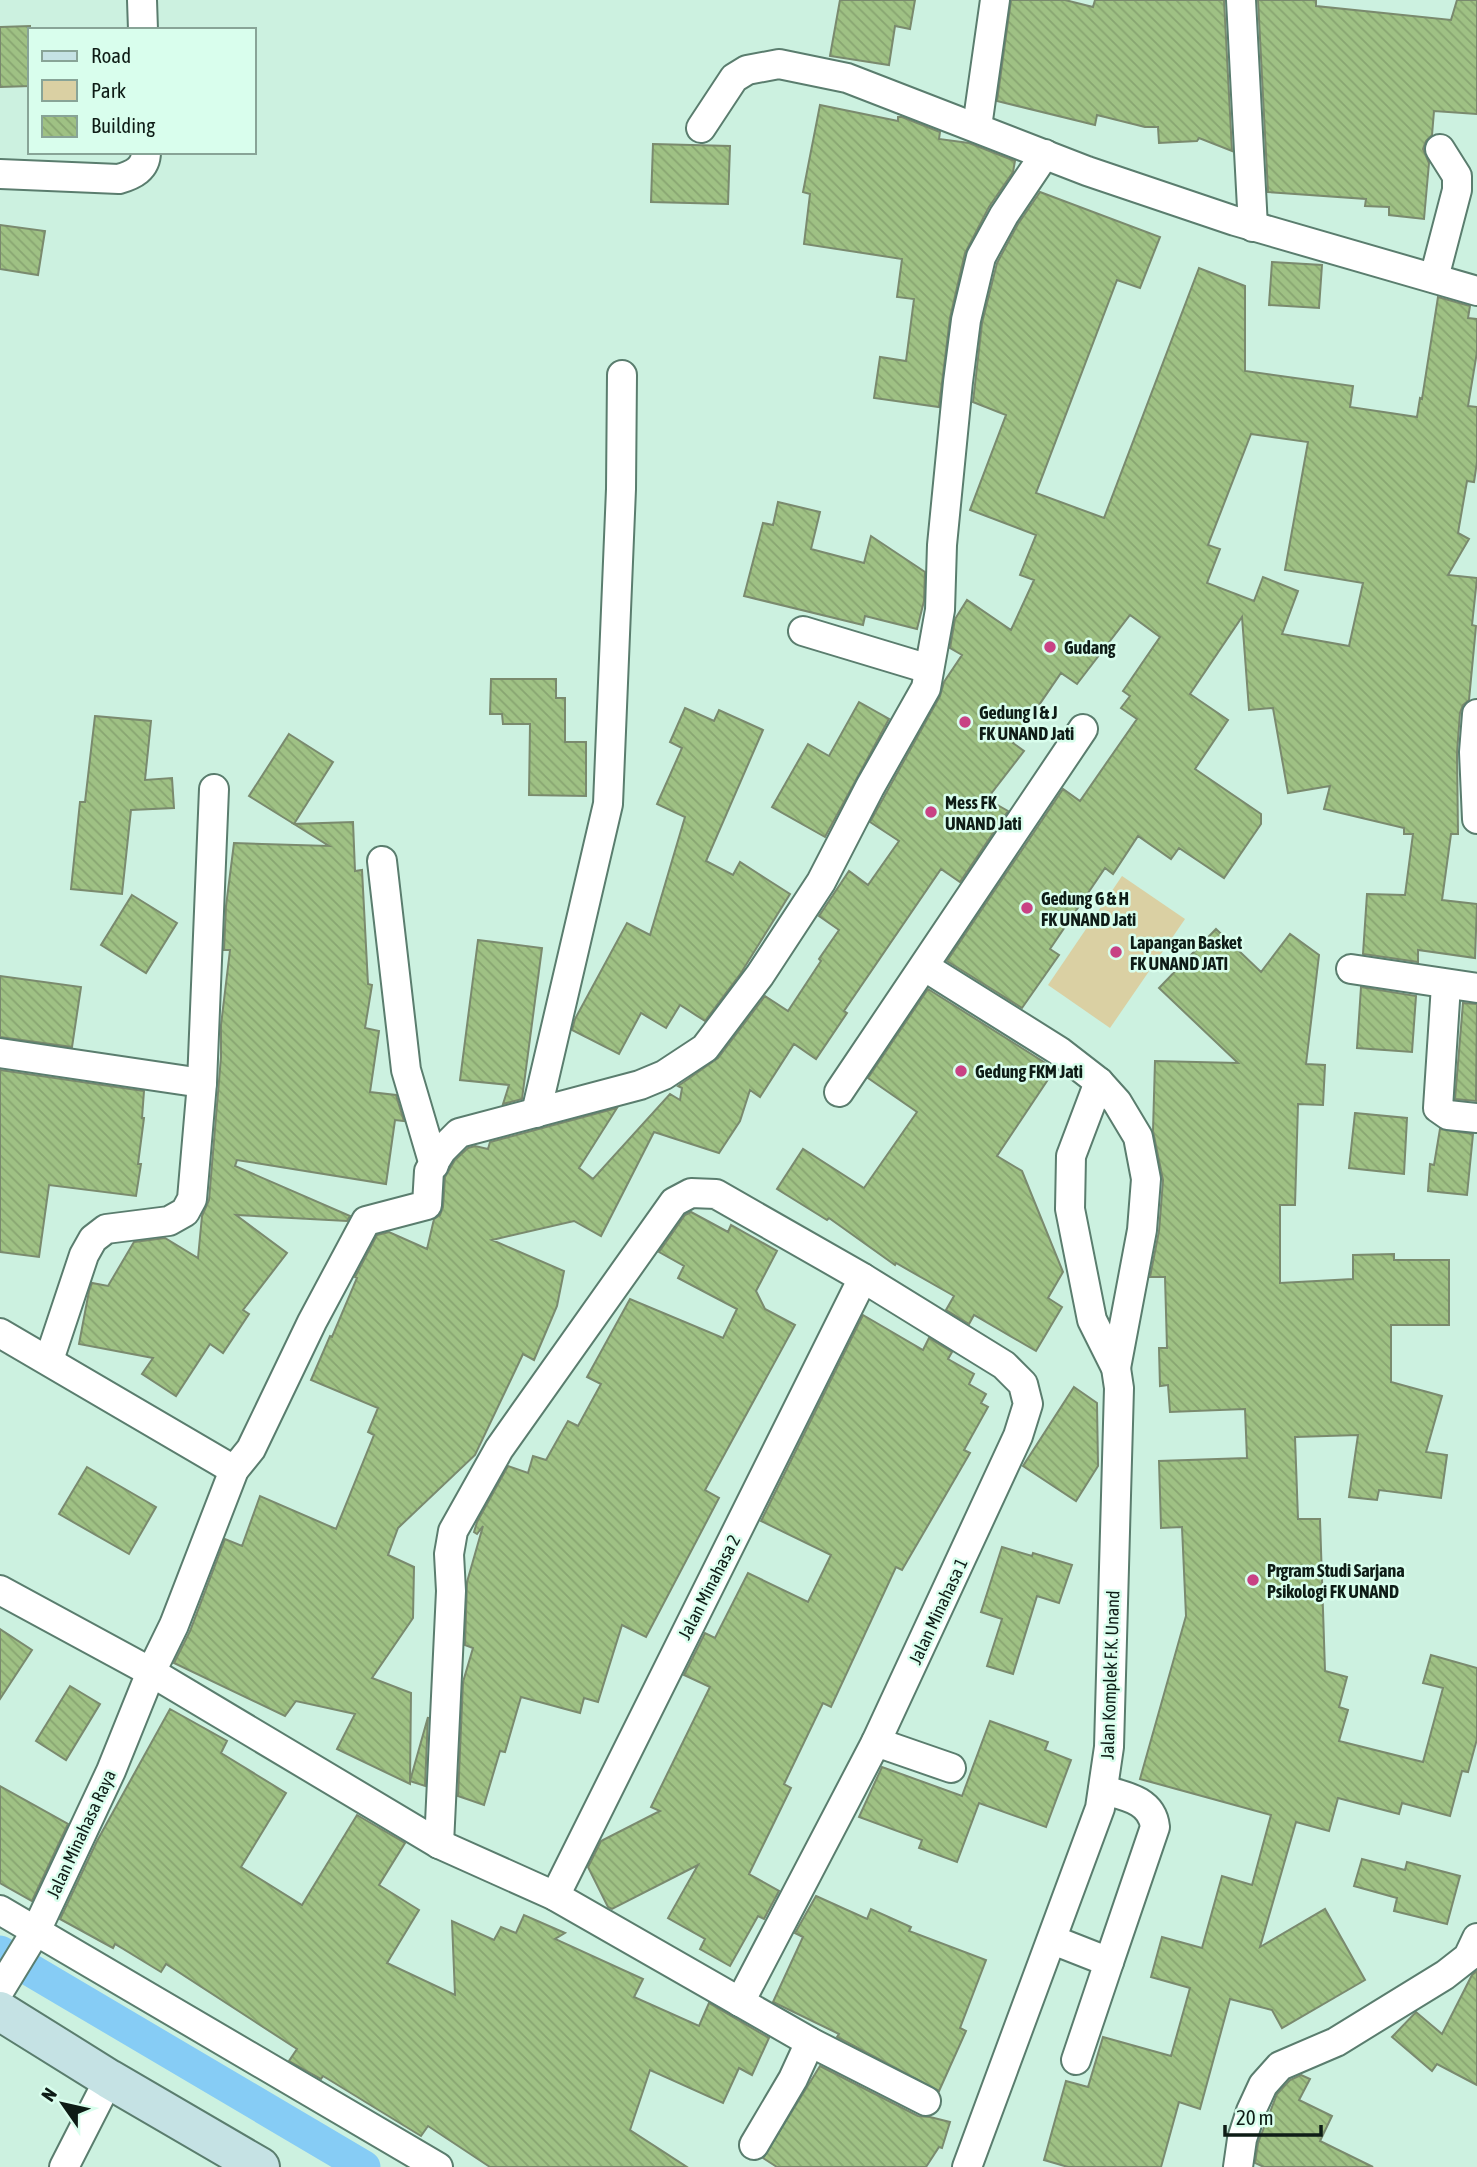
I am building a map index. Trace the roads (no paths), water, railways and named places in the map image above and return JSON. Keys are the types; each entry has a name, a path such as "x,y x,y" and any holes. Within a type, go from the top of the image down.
{"main road":[{"path":"0,1997 109,2079 260,2167"}],"street":[{"path":"142,0 143,28"},
{"path":"977,127 995,0"},
{"path":"1241,0 1253,227"},
{"path":"701,128 734,78 747,70 779,64 847,78 1087,171 1253,227 1477,291"},
{"path":"1434,278 1457,190 1457,176 1440,149"},
{"path":"0,174 119,179 136,174 146,159 146,154"},
{"path":"434,1165 442,1150 460,1133 640,1084 664,1075 705,1048 760,975 821,881 926,688 940,610 943,545 958,382 972,295 981,257 1004,215 1045,154"},
{"path":"536,1113 608,804 621,489 622,375"},
{"path":"803,631 929,669"},
{"path":"1477,713 1474,752 1477,819"},
{"path":"839,1092 1083,729"},
{"path":"49,1360 84,1255 93,1239 106,1229 169,1221 185,1212 192,1199 202,1083 214,789"},
{"path":"382,861 406,1070 434,1165"},
{"path":"925,967 1059,1051 1098,1082"},
{"path":"1351,969 1477,988"},
{"path":"1446,985 1438,1108 1448,1115 1477,1118"},
{"path":"0,1053 202,1083"},
{"name":"Jalan Komplek F.K. Unand","path":"967,2167 1100,1808 1110,1733 1119,1388 1116,1368 1092,1320 1070,1209 1071,1156 1098,1082 1117,1102 1138,1138 1146,1179 1142,1230 1116,1368"},
{"name":"Jalan Minahasa Raya","path":"0,1997 33,1936 111,1771 151,1672 174,1625 234,1470 251,1450 312,1322 366,1220 427,1205 428,1177 434,1165"},
{"name":"Jalan Minahasa 1","path":"439,1844 451,1591 449,1554 453,1531 499,1449 674,1202 691,1193 716,1194 863,1278 1004,1365 1023,1384 1028,1404 1018,1436 876,1742 740,2002"},
{"name":"Jalan Minahasa 2","path":"555,1896 863,1278"},
{"path":"0,1333 234,1470"},
{"path":"0,1590 151,1672 439,1844 555,1896 810,2042 926,2101"},
{"path":"876,1742 951,1768"},
{"path":"1076,2060 1155,1827 1154,1818 1140,1801 1103,1790"},
{"path":"0,1910 33,1936 438,2167"},
{"path":"1238,2167 1242,2139 1251,2111 1263,2085 1280,2066 1336,2042 1445,1975 1468,1957 1477,1938"},
{"path":"1053,1940 1109,1962"},
{"path":"754,2146 793,2079 810,2042"},
{"path":"64,2167 109,2079"}],"waterway":[{"path":"0,1952 364,2167"}],"place":[{"name":"Gudang","path":"1050,647"},
{"name":"Gedung I & J FK UNAND Jati","path":"965,722"},
{"name":"Mess FK UNAND Jati","path":"931,812"},
{"name":"Gedung G & H FK UNAND Jati","path":"1027,908"},
{"name":"Lapangan Basket FK UNAND JATI","path":"1116,952"},
{"name":"Gedung FKM Jati","path":"961,1071"},
{"name":"Prgram Studi Sarjana Psikologi FK UNAND","path":"1253,1580"}]}
